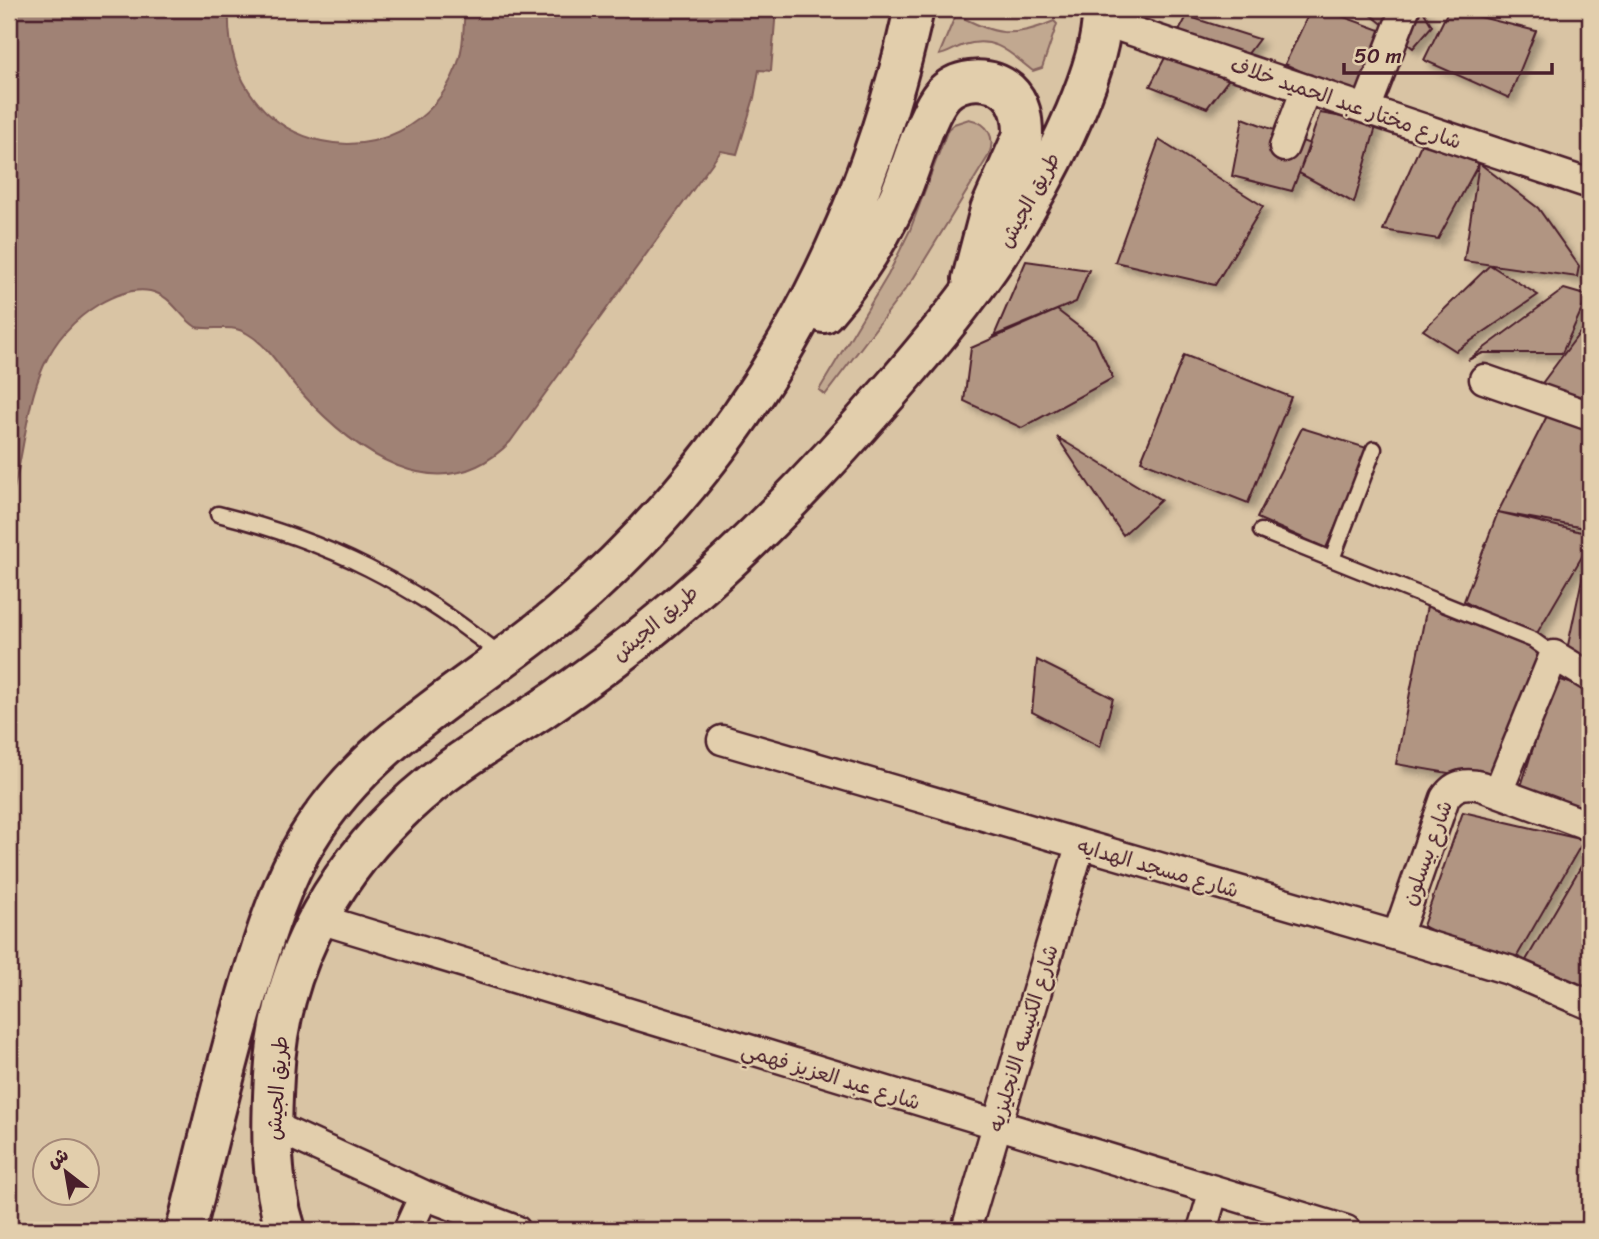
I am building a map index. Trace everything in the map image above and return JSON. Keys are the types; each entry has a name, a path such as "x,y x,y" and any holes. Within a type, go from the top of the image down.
{"highway":[{"path":"186,1230 259,956 281,894 308,838 346,785 392,740 561,613 665,510 744,411 774,366 827,270 856,204 881,136 914,9"},
{"name":"طريق الجيش","path":"286,1230 274,1175 271,1125 275,1050 293,976 316,918 353,860 431,784 605,665 724,564 825,464 968,299 1007,243 1065,136 1087,79 1102,15"},
{"path":"774,366 831,305 878,238 943,95 952,87 975,80 987,81 1008,92 1016,100 1023,123 1023,135 981,239 968,299"}],"street":[{"path":"1366,109 1405,9"},
{"name":"شارع مختار عبد الحميد خلاف","path":"1102,15 1306,89 1590,184"},
{"path":"1284,147 1306,89"},
{"path":"1485,379 1590,416"},
{"path":"1498,792 1554,655 1590,677"},
{"name":"شارع مسجد الهدايه","path":"722,740 1397,936 1508,970 1590,1005"},
{"name":"شارع بيسلون","path":"1397,936 1449,792 1468,784 1498,792 1590,826"},
{"name":"شارع الكنيسه الانجليزيه","path":"966,1230 1080,846"},
{"name":"شارع عبد العزيز فهمي","path":"316,918 1346,1230"},
{"path":"271,1125 424,1195 516,1230"},
{"path":"1202,1230 1213,1190"},
{"path":"408,1230 424,1195"}],"lane":[{"path":"1332,559 1374,449"},
{"path":"218,514 284,531 377,570 425,599 504,658"},
{"path":"1261,531 1533,640 1554,655"}],"shaded area":[{"path":"9,9 229,9 235,60 255,99 285,126 322,141 361,143 399,131 433,106 457,66 465,9 776,9 771,71 759,70 754,98 737,154 721,151 510,442 482,463 454,473 426,473 397,466 370,452 320,412 256,339 235,329 196,327 164,297 150,291 137,291 99,304 73,323 55,345 42,369 33,395 9,507"},
{"path":"956,14 981,26 1004,32 1026,30 1054,21 1057,24 1042,68 1033,71 1002,48 985,42 964,45 939,55"},
{"path":"969,119 986,127 989,132 989,155 913,279 825,395 819,390 888,275 910,230 948,129"}],"building":[{"path":"1311,9 1322,9 1383,31 1358,97 1285,64"},
{"path":"1373,9 1422,9 1432,26 1413,48 1371,15"},
{"path":"1449,9 1536,31 1509,98 1424,60"},
{"path":"1187,16 1259,39 1207,108 1150,86"},
{"path":"1320,113 1377,123 1354,203 1299,173"},
{"path":"1243,118 1310,144 1292,191 1232,176"},
{"path":"1159,140 1263,206 1215,285 1115,262"},
{"path":"1422,142 1479,163 1438,239 1383,230"},
{"path":"1479,163 1538,208 1579,266 1577,277 1464,261"},
{"path":"1026,261 1089,270 1076,302 994,336"},
{"path":"1490,265 1538,295 1456,351 1423,330"},
{"path":"1564,289 1588,296 1562,353 1483,353 1468,360"},
{"path":"1057,310 1095,339 1113,378 1022,428 964,401 971,348"},
{"path":"1590,319 1590,404 1540,386"},
{"path":"1184,355 1291,397 1248,503 1141,461"},
{"path":"1548,414 1590,427 1590,529 1498,512"},
{"path":"1302,428 1370,449 1326,548 1257,518"},
{"path":"1057,437 1161,500 1123,535"},
{"path":"1498,512 1590,534 1590,543 1533,640 1464,601"},
{"path":"1586,560 1590,564 1590,662 1567,650"},
{"path":"1427,606 1542,652 1489,780 1396,764"},
{"path":"1037,660 1113,698 1100,747 1032,712"},
{"path":"1555,678 1590,690 1590,826 1517,799"},
{"path":"1463,812 1584,840 1509,970 1423,926"},
{"path":"1590,851 1590,1002 1525,962"}]}
